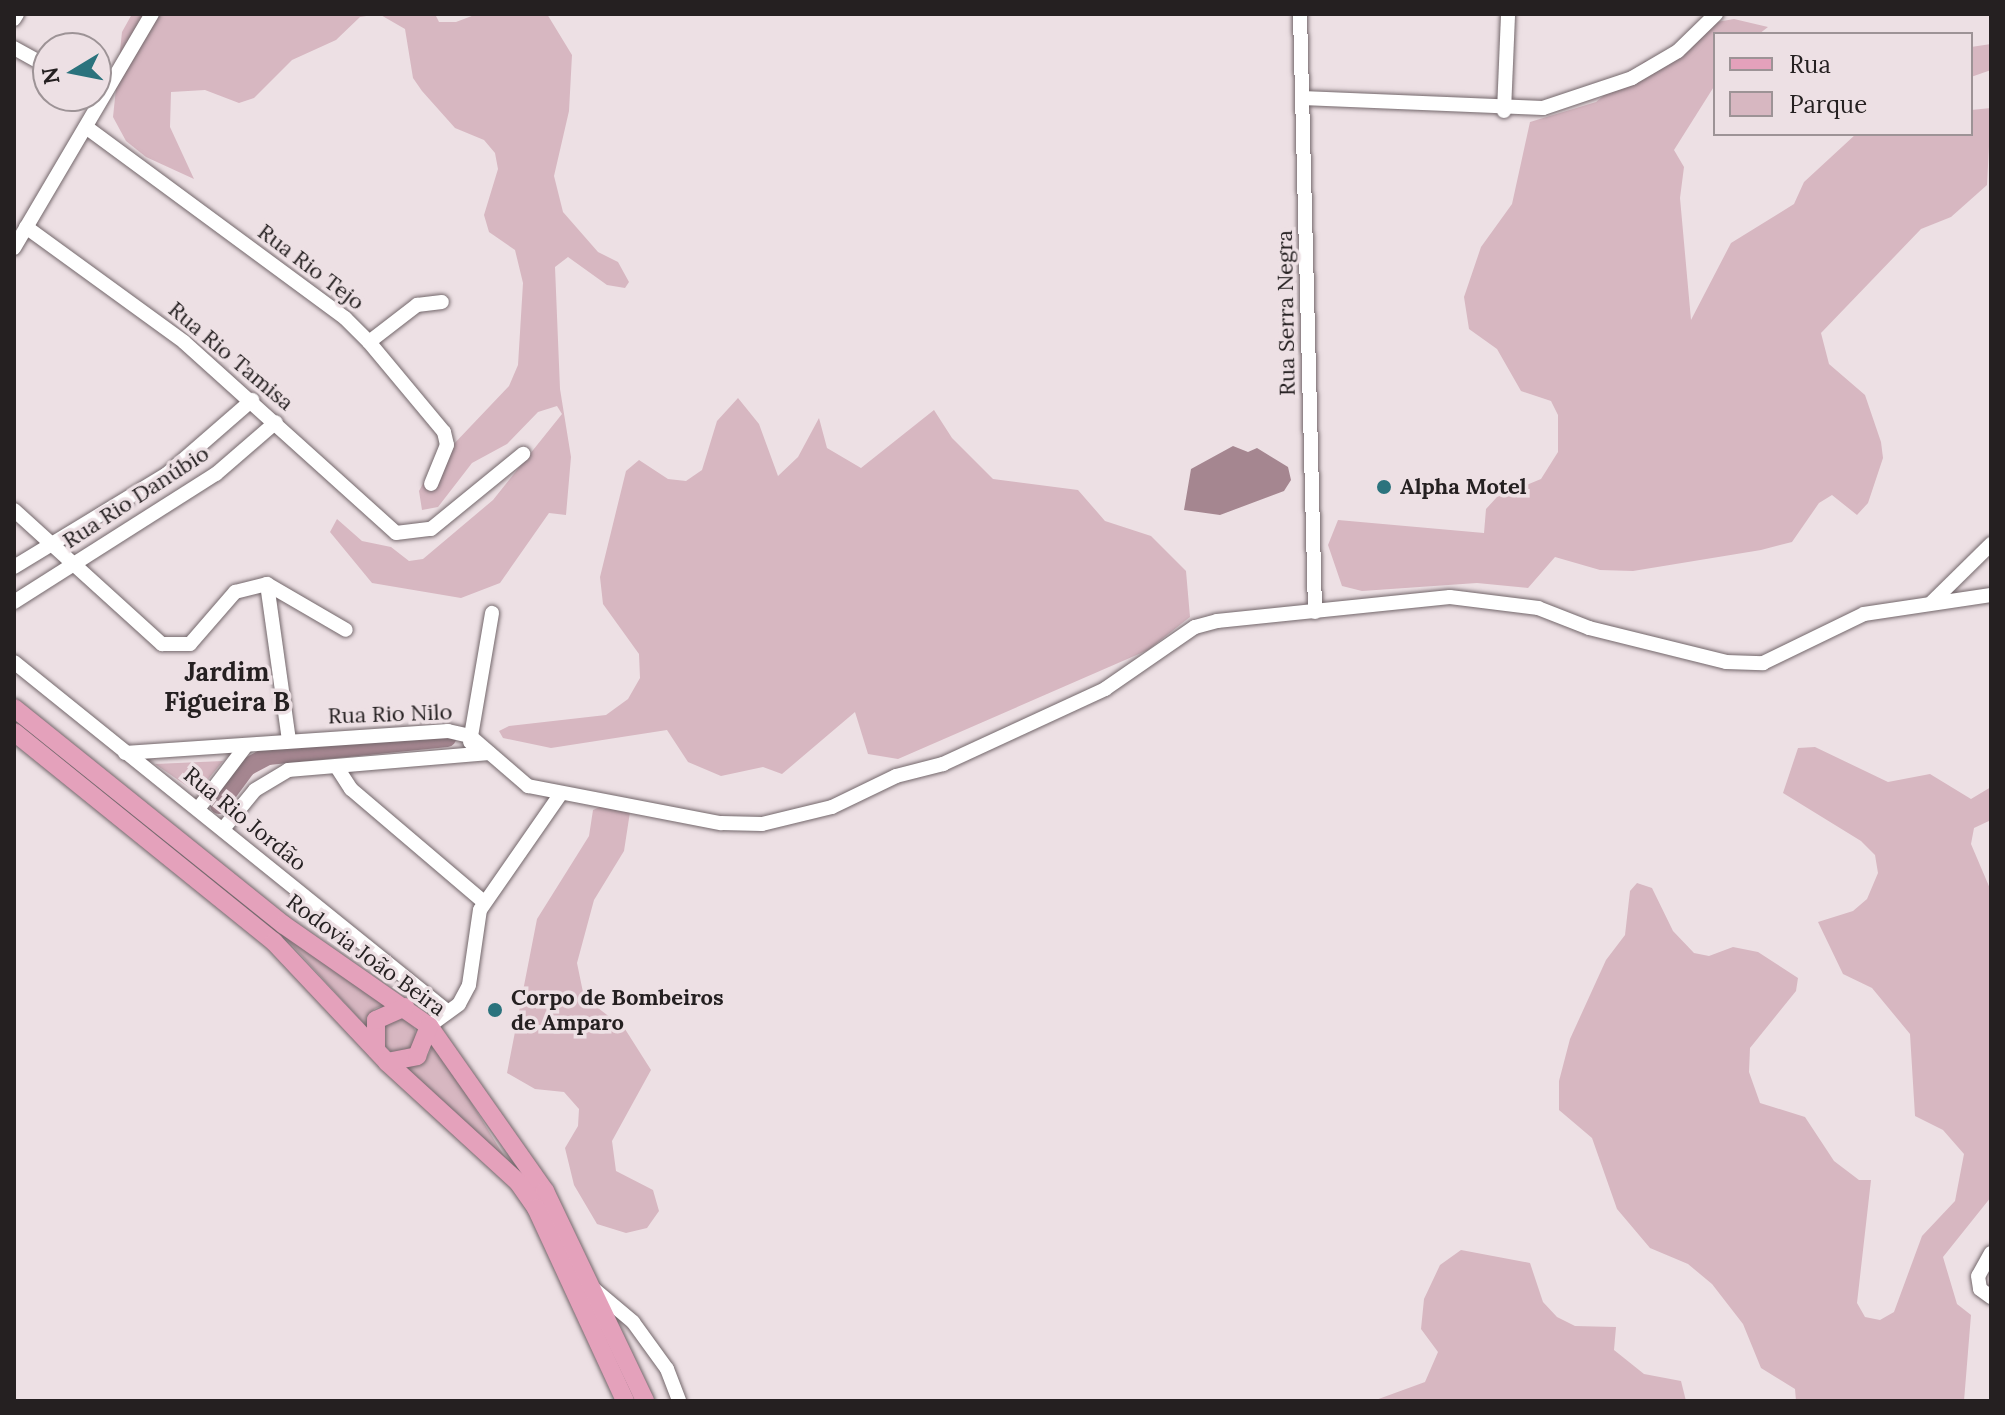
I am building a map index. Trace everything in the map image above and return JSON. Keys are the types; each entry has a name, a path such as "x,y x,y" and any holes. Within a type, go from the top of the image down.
{"main road":[{"name":"Rodovia João Beira","path":"14,708 284,925 429,1026 545,1191 645,1401"},
{"name":"Rodovia João Beira","path":"14,732 274,942 382,1056 518,1182 536,1208 625,1401"},
{"path":"405,1007 376,1020 382,1056 417,1056 429,1026"}],"street":[{"path":"14,19 17,14"},
{"path":"112,77 152,14"},
{"name":"Rua Serra Negra","path":"1300,14 1315,612"},
{"path":"1504,111 1508,14"},
{"path":"1302,98 1504,111 1587,98 1632,78 1678,51 1716,14"},
{"path":"14,48 32,58"},
{"path":"14,248 92,112"},
{"name":"Rua Rio Tejo","path":"86,127 345,318 369,342 444,432 445,454 431,484"},
{"name":"Rua Rio Tamisa","path":"26,227 252,400 396,533 431,529 523,454"},
{"path":"369,342 417,305 442,302"},
{"name":"Rua Rio Danúbio","path":"14,567 194,455 252,400"},
{"name":"Rua Rio Danúbio","path":"14,602 216,474 276,422"},
{"path":"14,510 162,644 177,647 190,644 235,592 267,584 346,630"},
{"path":"1932,602 1991,544"},
{"path":"267,584 289,740"},
{"path":"470,736 528,786 560,795 721,823 797,817 943,764 1105,689 1195,627 1315,612 1465,599 1538,608 1589,628 1726,662 1763,663 1864,614 1991,595"},
{"path":"470,752 470,736 492,613"},
{"name":"Rua Rio Jordão","path":"14,662 447,1011"},
{"name":"Rua Rio Nilo","path":"125,753 448,731 470,736"},
{"path":"198,809 245,747"},
{"path":"223,829 269,778 288,770 338,769 470,752 489,753"},
{"path":"338,769 351,789 484,902"},
{"path":"429,1026 459,1004 469,985 484,902 560,795"},
{"path":"1991,1253 1978,1276 1980,1289 1991,1297"},
{"path":"590,1285 633,1322 667,1369 679,1401"}],"green space":[{"path":"132,14 379,14 360,17 336,40 292,60 254,98 239,103 205,90 171,92 170,127 194,179 146,157 126,141 113,117 122,32"},
{"path":"379,14 435,14 439,22 456,22 477,14 547,14 572,55 569,111 554,176 563,212 598,252 618,262 629,282 625,288 607,285 568,257 555,267 560,389 571,457 566,515 549,513 500,583 461,598 372,583 330,532 337,519 362,541 391,547 409,561 423,559 493,500 562,414 557,406 538,412 507,444 472,463 438,507 422,510 419,491 432,467 509,386 518,365 523,283 515,250 489,232 484,215 498,169 495,153 484,140 455,128 422,91 413,78 405,29"},
{"path":"1734,19 1768,27 1762,32 1713,32 1713,88 1674,150 1684,167 1680,198 1691,320 1731,243 1794,204 1804,182 1854,136 1973,136 1973,110 1991,108 1987,185 1951,217 1921,229 1821,333 1829,364 1865,395 1881,442 1883,458 1868,503 1857,515 1832,495 1819,503 1792,542 1761,550 1633,571 1600,570 1555,557 1528,588 1477,583 1362,591 1342,586 1328,545 1338,520 1484,533 1486,509 1497,497 1541,479 1558,452 1558,415 1551,401 1521,391 1497,349 1469,329 1464,297 1481,247 1512,204 1530,122 1596,102 1645,61 1666,58 1717,22"},
{"path":"1991,44 1991,70 1973,76 1973,47"},
{"path":"738,398 759,424 778,476 798,457 819,418 827,448 861,468 934,410 952,438 993,479 1078,490 1105,521 1151,536 1186,571 1190,617 1148,650 898,759 868,754 855,712 782,774 763,767 721,776 688,762 667,730 551,748 503,738 499,731 509,726 606,715 628,699 640,678 639,654 603,604 600,577 626,471 639,460 668,479 686,481 702,470 717,421"},
{"path":"1815,747 1888,782 1930,774 1971,799 1991,787 1991,820 1974,828 1971,844 1991,891 1991,1197 1943,1257 1957,1304 1971,1315 1964,1401 1796,1401 1795,1389 1761,1368 1743,1324 1712,1284 1688,1264 1650,1248 1617,1209 1592,1138 1559,1110 1559,1081 1570,1039 1606,960 1625,935 1630,891 1637,883 1652,888 1673,931 1694,953 1709,956 1733,947 1758,952 1798,978 1796,991 1750,1048 1749,1072 1760,1103 1805,1117 1834,1161 1859,1180 1871,1180 1857,1303 1865,1317 1880,1320 1894,1312 1922,1236 1955,1201 1964,1154 1943,1130 1915,1116 1910,1034 1872,988 1843,974 1818,922 1853,911 1867,899 1878,873 1875,855 1861,841 1783,793 1798,748"},
{"path":"223,761 197,793 155,764"},
{"path":"604,805 630,812 624,851 594,900 577,963 584,997 625,1029 651,1070 612,1141 616,1171 653,1190 659,1211 647,1228 626,1233 597,1224 574,1185 565,1148 578,1126 579,1109 564,1092 535,1089 507,1073 537,919 589,836 593,810"},
{"path":"281,933 388,1003 374,1009 366,1026"},
{"path":"399,1019 411,1024 416,1036 411,1048 399,1053 387,1048 382,1036 387,1024"},
{"path":"433,1046 511,1167 406,1069 426,1059"},
{"path":"1461,1250 1530,1263 1543,1302 1557,1317 1575,1326 1616,1327 1614,1350 1644,1374 1681,1381 1686,1401 1373,1401 1425,1382 1438,1352 1421,1329 1424,1299 1440,1265"}],"shaded area":[{"path":"1233,446 1248,452 1257,448 1288,467 1291,480 1284,491 1220,515 1184,510 1191,469"}],"waterway":[{"path":"219,805 247,767 268,756 447,738"}],"place":[{"name":"Alpha Motel","path":"1384,487"},
{"name":"Corpo de Bombeiros de Amparo","path":"495,1010"}],"district":[{"name":"Jardim Figueira B","path":"227,687"}]}
